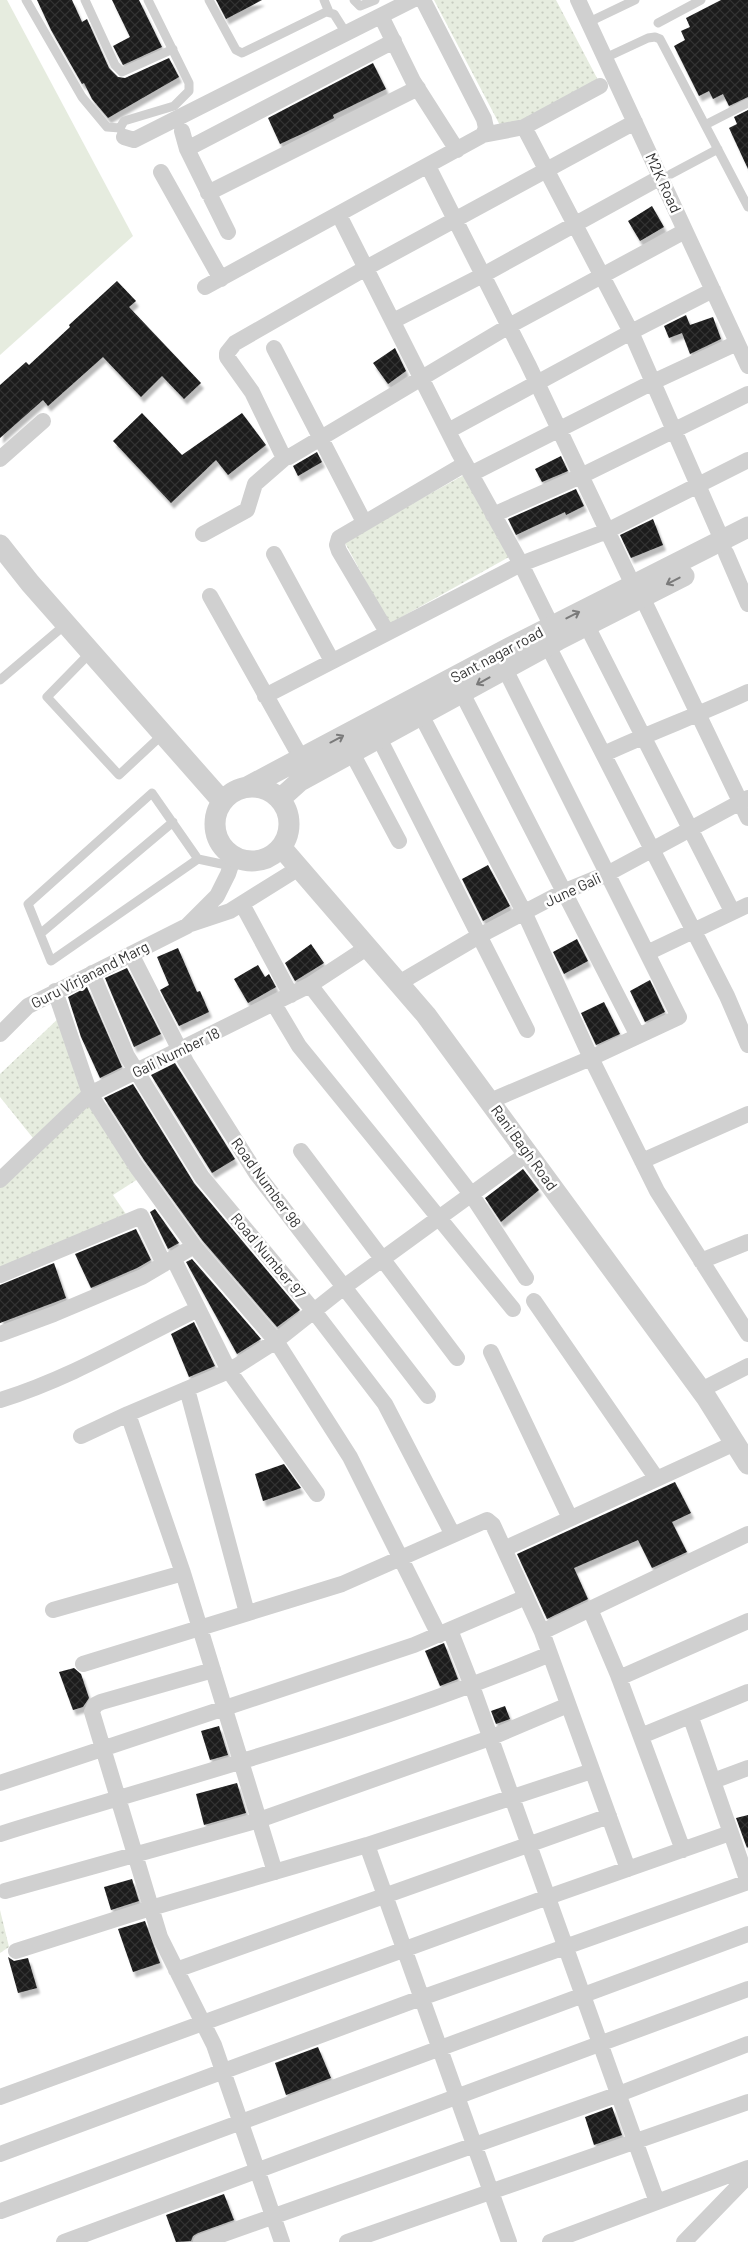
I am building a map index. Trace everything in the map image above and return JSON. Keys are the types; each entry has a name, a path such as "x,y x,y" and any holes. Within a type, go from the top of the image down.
{"street":[{"path":"122,133 134,140 412,0"},
{"path":"423,0 484,119 486,128 482,135"},
{"name":"M2K Road","path":"578,0 635,122 666,176 686,231 713,290 743,340 748,366"},
{"path":"381,16 418,88 457,150"},
{"path":"188,149 394,41"},
{"path":"205,287 482,135 524,127 600,86"},
{"path":"208,193 418,88"},
{"path":"286,458 282,454 242,374 230,362 227,353 235,343 366,268 635,122"},
{"path":"524,127 631,332 748,604"},
{"path":"182,130 188,149 228,232"},
{"path":"428,166 537,383 607,531 698,715 744,800 748,818"},
{"path":"161,172 221,278"},
{"path":"393,321 483,275 574,223 666,176"},
{"path":"339,215 422,376 448,431 520,564 604,754 727,996 748,1045"},
{"path":"203,534 247,510 255,484 286,458 508,326 686,231"},
{"path":"448,431 713,290"},
{"path":"388,632 337,545 338,538 364,522 468,469 559,430 653,382 743,340"},
{"path":"274,348 364,522"},
{"path":"493,515 581,476 748,394"},
{"path":"0,459 43,421"},
{"path":"266,696 520,564 607,531 748,460"},
{"name":"Sant nagar road","path":"247,787 301,758 553,637 637,591 724,547 748,527"},
{"name":"Sant nagar road","path":"724,547 748,543"},
{"path":"0,545 66,624 222,801"},
{"path":"274,554 332,661"},
{"name":"Sant nagar road","path":"280,800 300,782 505,670 553,637 587,626 637,591"},
{"path":"210,596 301,758"},
{"path":"587,626 732,911"},
{"path":"490,1101 592,1058 679,1017 505,670"},
{"path":"604,754 748,692"},
{"path":"462,693 638,1036"},
{"path":"421,715 525,914 657,1191 748,1334"},
{"path":"379,738 527,1030"},
{"path":"352,753 400,841"},
{"path":"247,787 268,790 280,800 286,809 289,820 288,834 281,847 272,855 256,861 232,861 219,842 214,828 215,816 222,801 232,792 247,787"},
{"name":"June Gali","path":"399,983 479,936 525,914 563,892 608,874 744,800"},
{"name":"Rani Bagh Road","path":"281,847 426,1015 701,1390 748,1464"},
{"name":"Guru Virjanand Marg","path":"187,926 217,896 232,861"},
{"name":"Guru Virjanand Marg","path":"0,1034 28,1006 55,991 187,926 242,904 299,868"},
{"path":"242,904 291,995"},
{"path":"647,953 748,905"},
{"name":"Gali Number 18","path":"0,1180 90,1094 181,1051 310,986 368,947"},
{"name":"Road Number 98","path":"132,954 181,1051 256,1173 428,1396"},
{"name":"Road Number 97","path":"92,973 127,1056 202,1177 313,1310 385,1404 453,1535"},
{"path":"310,986 471,1194 526,1278"},
{"path":"55,991 90,1094 136,1166 194,1246 276,1341 350,1457 401,1558 444,1632 472,1686 657,2202"},
{"path":"274,1004 299,1046 440,1218 512,1310"},
{"path":"642,1161 748,1114"},
{"path":"301,1151 457,1358"},
{"path":"81,1436 229,1371 276,1341 313,1310 528,1153"},
{"path":"0,1275 141,1216 198,1308 229,1371 317,1494"},
{"path":"701,1261 748,1242"},
{"path":"0,1334 54,1314 124,1284 194,1246"},
{"path":"534,1301 656,1479"},
{"path":"0,1400 22,1393 69,1372 198,1308"},
{"path":"491,1352 570,1518"},
{"path":"701,1390 748,1366"},
{"path":"187,1389 247,1613"},
{"path":"128,1414 183,1573 275,1872"},
{"path":"504,1549 735,1443"},
{"path":"83,1664 342,1584 487,1520 493,1525 542,1632 628,1869"},
{"path":"542,1632 748,1534"},
{"path":"52,1610 183,1573"},
{"path":"0,1783 414,1646 526,1597"},
{"path":"590,1609 619,1678 683,1850"},
{"path":"619,1678 748,1621"},
{"path":"0,1834 242,1762 472,1686 550,1654"},
{"path":"213,1670 95,1705 92,1712 160,1937 214,2045 282,2242"},
{"path":"641,1736 690,1718 748,1692"},
{"path":"5,1891 259,1820 490,1738 568,1706"},
{"path":"0,2154 421,1998 748,1882 690,1718"},
{"path":"713,1781 748,1768"},
{"path":"16,1951 151,1908 367,1844 592,1771"},
{"path":"176,1970 609,1816"},
{"path":"0,2096 730,1833"},
{"path":"367,1844 403,1950 509,2242"},
{"path":"1,2211 748,1934"},
{"path":"64,2242 748,1989"},
{"path":"201,2242 619,2094 748,2044"},
{"path":"347,2242 748,2102"},
{"path":"550,2242 748,2168"},
{"path":"684,2242 748,2176"}],"lane":[{"path":"26,0 82,96 107,127 122,133 124,121 174,106 189,91 189,82 148,0"},
{"path":"85,0 115,64 122,72 173,49"},
{"path":"209,0 236,50 242,54 329,12"},
{"path":"324,0 329,12 336,18 346,33"},
{"path":"354,0 360,6 375,0"},
{"path":"658,23 702,0"},
{"path":"589,22 631,1"},
{"path":"605,58 648,38 655,37 660,39 748,207"},
{"path":"705,125 748,104"},
{"path":"666,176 718,149"},
{"path":"0,680 66,624"},
{"path":"91,652 47,696 119,775 163,733"},
{"path":"198,859 50,961 28,904 152,793 198,859 211,864 232,861"},
{"path":"40,934 173,822"}],"shaded area":[{"path":"0,0 7,0 133,236 0,355"},
{"path":"434,0 556,0 598,80 503,131"},
{"path":"464,475 509,557 389,624 344,541"},
{"path":"62,1015 138,1179 113,1195 130,1220 0,1271 0,1182 37,1143 0,1097 0,1074"},
{"path":"0,1910 9,1947 0,1953"}],"building":[{"path":"37,0 72,0 82,22 87,19 109,68 118,77 125,78 169,58 179,77 108,118 92,99 84,83 82,84 51,30"},
{"path":"112,0 139,0 162,47 123,65 113,46 130,37"},
{"path":"216,0 262,0 226,19"},
{"path":"721,0 748,0 748,97 729,106 723,94 713,99 709,91 699,96 674,46 685,40 681,31 690,27 686,18"},
{"path":"373,63 386,89 333,115 334,118 280,144 268,118"},
{"path":"748,110 748,169 729,128 737,124 734,117"},
{"path":"652,206 664,227 640,241 628,221"},
{"path":"117,281 136,301 129,307 201,383 184,399 162,376 141,397 103,357 48,406 43,400 0,438 0,385 26,362 29,365"},
{"path":"686,315 690,325 713,317 721,339 690,354 682,333 669,338 664,326"},
{"path":"395,348 406,371 388,384 373,363"},
{"path":"142,413 182,455 242,413 266,445 228,475 216,460 171,503 113,441"},
{"path":"317,452 322,462 298,476 293,466"},
{"path":"561,456 568,471 542,482 535,469"},
{"path":"576,489 584,506 566,515 565,512 516,535 508,519"},
{"path":"653,519 663,545 631,558 620,535"},
{"path":"488,865 510,906 483,921 462,879"},
{"path":"577,939 588,961 564,974 553,952"},
{"path":"311,944 324,963 295,981 285,963"},
{"path":"178,948 197,992 200,991 209,1012 179,1026 160,990 169,985 157,957"},
{"path":"258,965 265,977 269,974 276,987 248,1003 234,979"},
{"path":"127,968 161,1034 134,1047 105,978"},
{"path":"650,980 665,1012 645,1022 630,991"},
{"path":"87,987 122,1067 100,1078 81,1037 68,997"},
{"path":"604,1002 620,1034 596,1045 581,1013"},
{"path":"175,1063 235,1159 212,1173 151,1075"},
{"path":"133,1084 194,1183 300,1310 277,1327 202,1240 144,1160 104,1098"},
{"path":"523,1169 539,1190 501,1222 485,1198"},
{"path":"155,1209 179,1243 168,1249 150,1212"},
{"path":"136,1229 151,1260 91,1288 75,1254"},
{"path":"192,1259 261,1339 237,1354 186,1262"},
{"path":"54,1263 66,1298 0,1323 0,1285"},
{"path":"194,1322 215,1366 189,1377 171,1334"},
{"path":"284,1464 301,1488 263,1501 255,1474"},
{"path":"675,1482 691,1513 672,1522 687,1552 652,1568 638,1540 574,1568 588,1599 547,1619 517,1554"},
{"path":"444,1643 458,1679 440,1686 425,1651"},
{"path":"74,1668 81,1674 89,1698 83,1707 73,1710 59,1672"},
{"path":"505,1706 510,1719 496,1724 491,1711"},
{"path":"219,1726 228,1755 210,1760 201,1731"},
{"path":"237,1783 246,1813 204,1825 196,1794"},
{"path":"748,1815 748,1847 747,1848 736,1818"},
{"path":"132,1879 139,1901 111,1910 104,1887"},
{"path":"145,1921 160,1963 133,1972 118,1929"},
{"path":"8,1957 14,1961 28,1958 37,1988 18,1993"},
{"path":"318,2047 331,2078 286,2095 275,2063"},
{"path":"612,2107 622,2135 594,2145 585,2117"},
{"path":"224,2194 234,2220 198,2233 193,2236 191,2241 176,2242 166,2215"}]}
